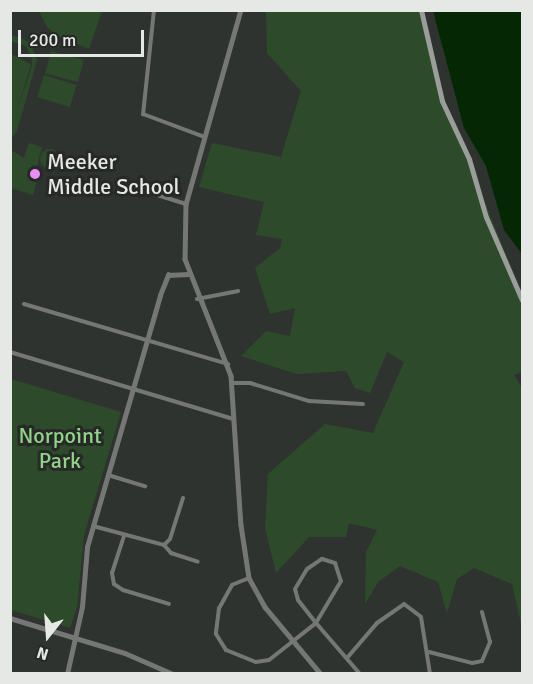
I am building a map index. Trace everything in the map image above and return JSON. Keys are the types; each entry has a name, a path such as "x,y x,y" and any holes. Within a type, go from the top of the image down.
{"main road":[{"path":"421,10 442,101 469,159 486,217 522,300"}],"street":[{"path":"154,10 143,114 205,137"},
{"path":"241,10 186,204 183,243 188,274 197,299 228,364 232,383 241,525 249,578 265,607 321,674"},
{"path":"125,185 186,204"},
{"path":"67,674 93,526 165,281 168,275 188,274"},
{"path":"197,299 238,291"},
{"path":"24,304 228,364"},
{"path":"10,352 235,419"},
{"path":"232,383 250,383 309,401 363,404"},
{"path":"108,474 145,486"},
{"path":"164,545 183,498"},
{"path":"93,526 164,545 171,553 198,562"},
{"path":"124,536 112,573 117,587 168,604"},
{"path":"249,578 232,585 224,597 216,626 221,644 233,655 263,662 316,623 340,584 339,569 329,560 314,562 296,589 298,600 316,623 360,674"},
{"path":"347,658 376,623 402,604 419,614 429,652 430,674"},
{"path":"429,652 472,663 482,661 490,642 482,612"},
{"path":"10,618 75,637 173,674"}],"green space":[{"path":"39,11 102,11 89,49 56,35 47,27"},
{"path":"266,11 422,11 439,90 522,294 522,372 514,375 522,388 522,628 512,584 474,568 457,579 447,613 438,582 400,566 378,582 365,604 366,552 377,530 349,523 346,537 309,537 276,573 265,528 268,474 325,424 373,433 404,362 387,352 370,393 355,388 346,371 297,374 241,356 266,331 290,336 295,308 270,314 255,268 280,248 282,239 256,235 264,202 199,187 212,143 281,157 301,91 267,53"},
{"path":"11,35 30,42 37,60 17,131 11,139 11,54 31,64 17,111 32,66 32,59 26,46 11,41"},
{"path":"51,51 84,60 78,82 45,73"},
{"path":"44,75 77,85 70,107 37,97"},
{"path":"29,143 42,147 37,166 29,164 40,169 33,195 11,188 11,150 24,158"},
{"path":"50,149 57,152 60,159 57,166 50,169 43,166 40,159 43,152"},
{"name":"Norpoint Park","path":"11,379 121,412 84,535 77,607 70,628 11,610"}],"shaded area":[{"path":"433,11 522,11 522,254 504,230 486,166 464,128"}],"place":[{"name":"Meeker Middle School","path":"35,174"}]}
